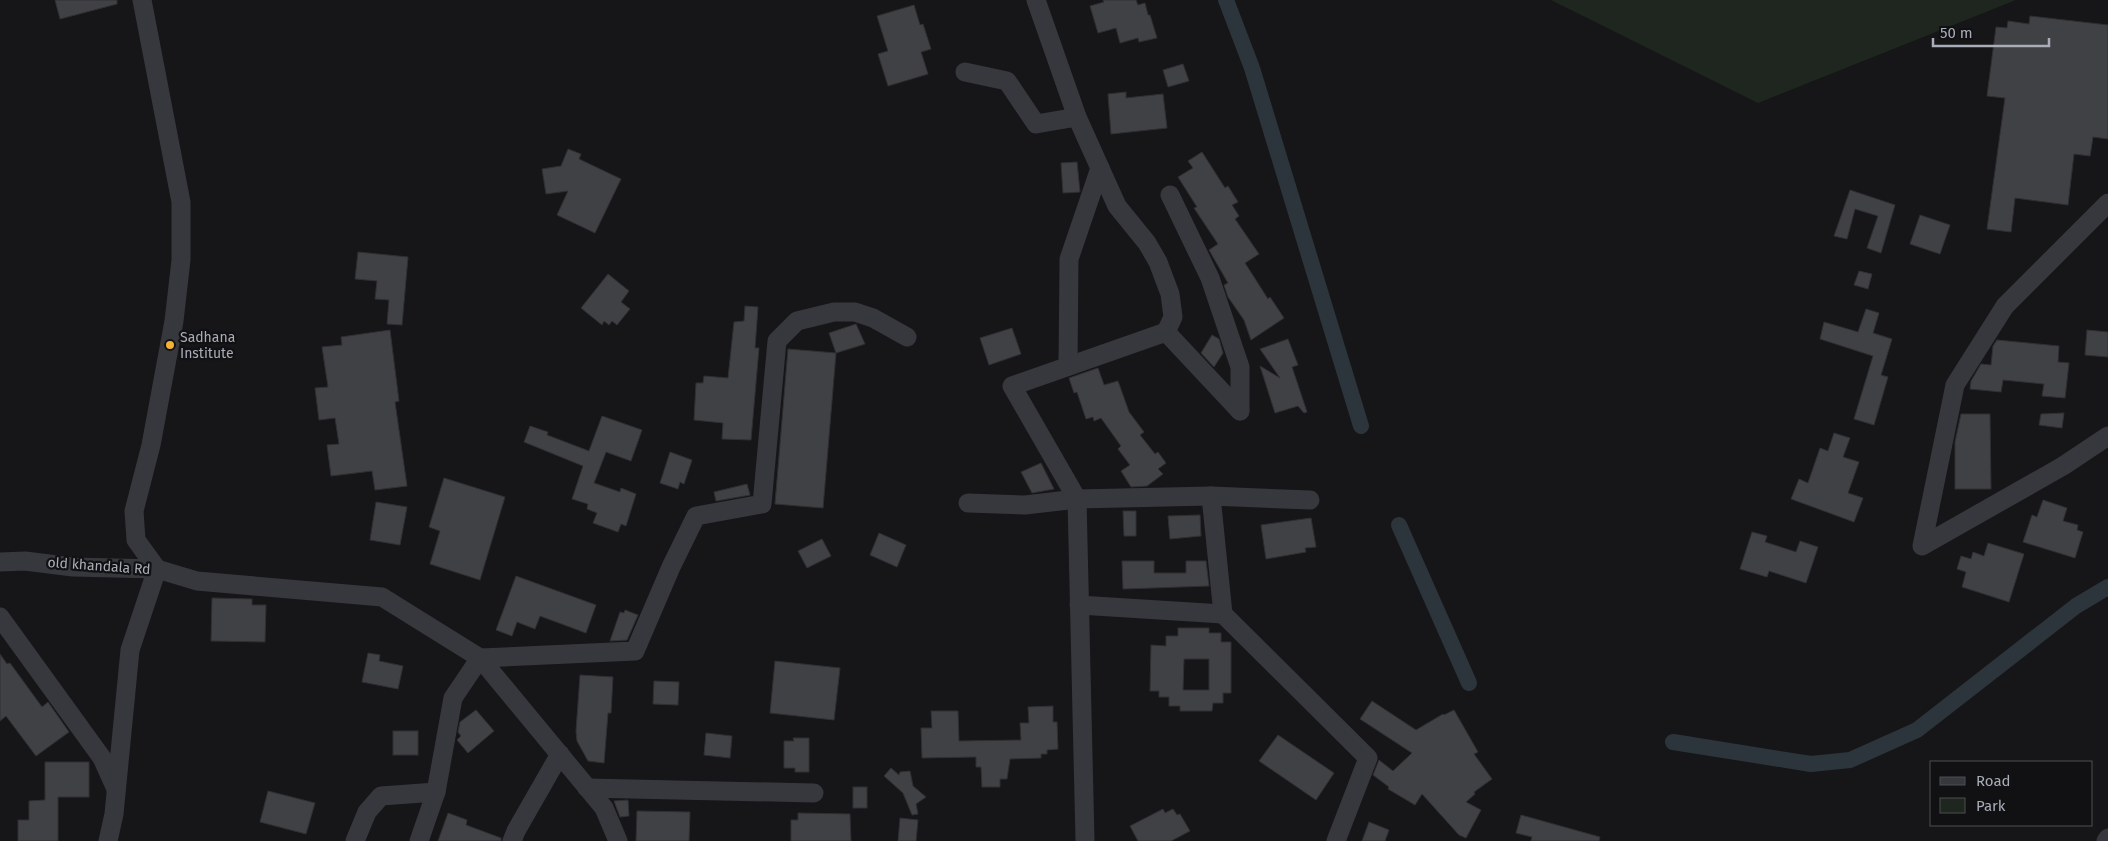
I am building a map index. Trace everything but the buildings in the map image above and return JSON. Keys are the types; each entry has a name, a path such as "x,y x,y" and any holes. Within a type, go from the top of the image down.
{"street":[{"path":"108,841 114,814 130,650 156,569 136,540 134,512 151,445 174,321 181,260 181,202 142,0"},
{"path":"1036,0 1077,117 1117,206 1147,243 1158,262 1170,294 1173,317 1166,332 1012,386 1077,499 1085,841"},
{"path":"965,72 1007,81 1036,124 1077,117"},
{"path":"1068,366 1069,259 1100,168"},
{"path":"1166,332 1240,411 1240,367 1210,278 1170,195"},
{"path":"2108,203 2005,306 1955,385 1922,546 2063,466 2108,436"},
{"path":"419,841 436,792 453,698 480,658 635,651 671,567 696,516 762,504 777,341 796,321 834,312 855,312 873,318 907,337"},
{"path":"1211,496 1223,614 1368,758 1336,841"},
{"path":"968,503 1025,505 1077,499 1211,496 1310,500"},
{"name":"old khandala Rd","path":"0,562 25,561 73,566 156,569 197,581 382,597 480,658 604,808 618,841"},
{"path":"1079,604 1223,614"},
{"path":"0,617 102,758 116,790"},
{"path":"512,841 560,754"},
{"path":"587,788 814,794"},
{"path":"355,841 367,812 381,796 436,792"}],"green space":[{"path":"1551,0 2016,0 1758,103"}],"waterway":[{"path":"1226,0 1252,68 1361,426"},
{"path":"1399,525 1469,683"},
{"path":"1673,742 1811,764 1850,760 1917,730 2076,606 2108,587"}],"place":[{"name":"Sadhana Institute","path":"170,345"}]}
